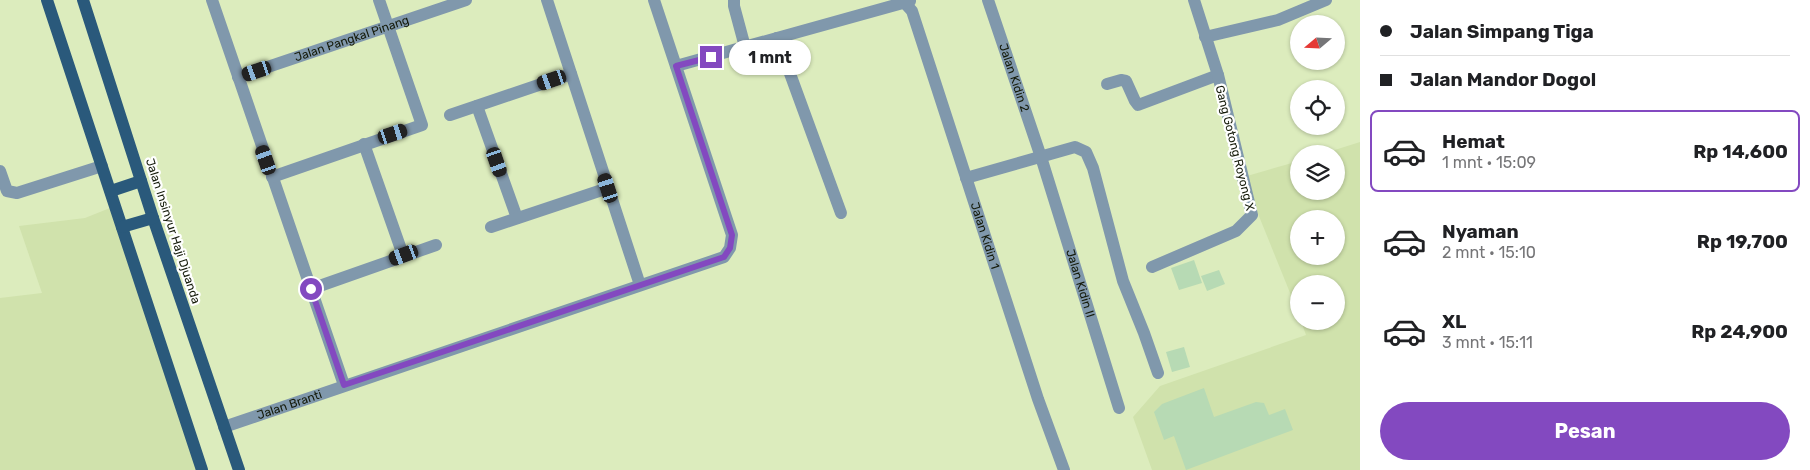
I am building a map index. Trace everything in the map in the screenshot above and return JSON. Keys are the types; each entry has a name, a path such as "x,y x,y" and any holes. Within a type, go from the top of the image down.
{"main road":[{"path":"47,0 202,470"},
{"name":"Jalan Insinyur Haji Djuanda","path":"83,0 153,218 239,470"},
{"path":"111,191 141,181"},
{"path":"122,227 153,218"}],"street":[{"path":"212,0 344,385"},
{"path":"272,177 422,125 379,0"},
{"name":"Jalan Pangkal Pinang","path":"238,77 466,0"},
{"path":"547,0 640,284"},
{"path":"654,0 676,66 907,1"},
{"path":"734,0 745,47"},
{"name":"Jalan Kidin 2","path":"988,0 1041,158"},
{"name":"Gang Gotong Royong X","path":"1152,267 1236,231 1252,215 1218,75 1194,0"},
{"path":"1205,37 1278,20 1326,0"},
{"name":"Jalan Kidin 1","path":"907,1 1038,399 1064,470"},
{"path":"777,38 841,213"},
{"name":"Jalan Branti","path":"224,427 724,257 730,248 732,235 676,66"},
{"path":"450,115 571,74"},
{"path":"1107,84 1121,80 1126,81 1138,105 1218,75"},
{"path":"477,106 517,218"},
{"path":"364,144 404,255"},
{"path":"966,178 1075,147 1086,152 1093,168 1123,281 1158,373"},
{"name":"Jalan Kidin II","path":"1041,158 1119,408"},
{"path":"0,171 7,191 17,193 102,166"},
{"path":"491,227 608,188"},
{"path":"311,289 436,245"}],"shaded area":[{"path":"1360,142 1360,470 1152,470 1133,417 1160,386 1306,335 1304,330 1345,330 1345,275 1290,275 1290,293 1252,199 1247,176 1290,164 1290,200 1345,200 1345,147"},
{"path":"115,206 202,470 0,470 0,298 42,293 19,226 85,218"}],"building":[{"path":"1194,260 1202,283 1179,290 1171,268"},
{"path":"1219,270 1225,284 1207,291 1201,276"},
{"path":"1184,347 1190,367 1172,372 1166,352"},
{"path":"1204,388 1214,417 1256,402 1264,403 1269,415 1285,409 1293,430 1186,470 1174,436 1164,440 1154,412 1162,404"}],"route":[{"path":"311,289 344,385 724,257 730,248 732,235 676,66 711,57"}]}
